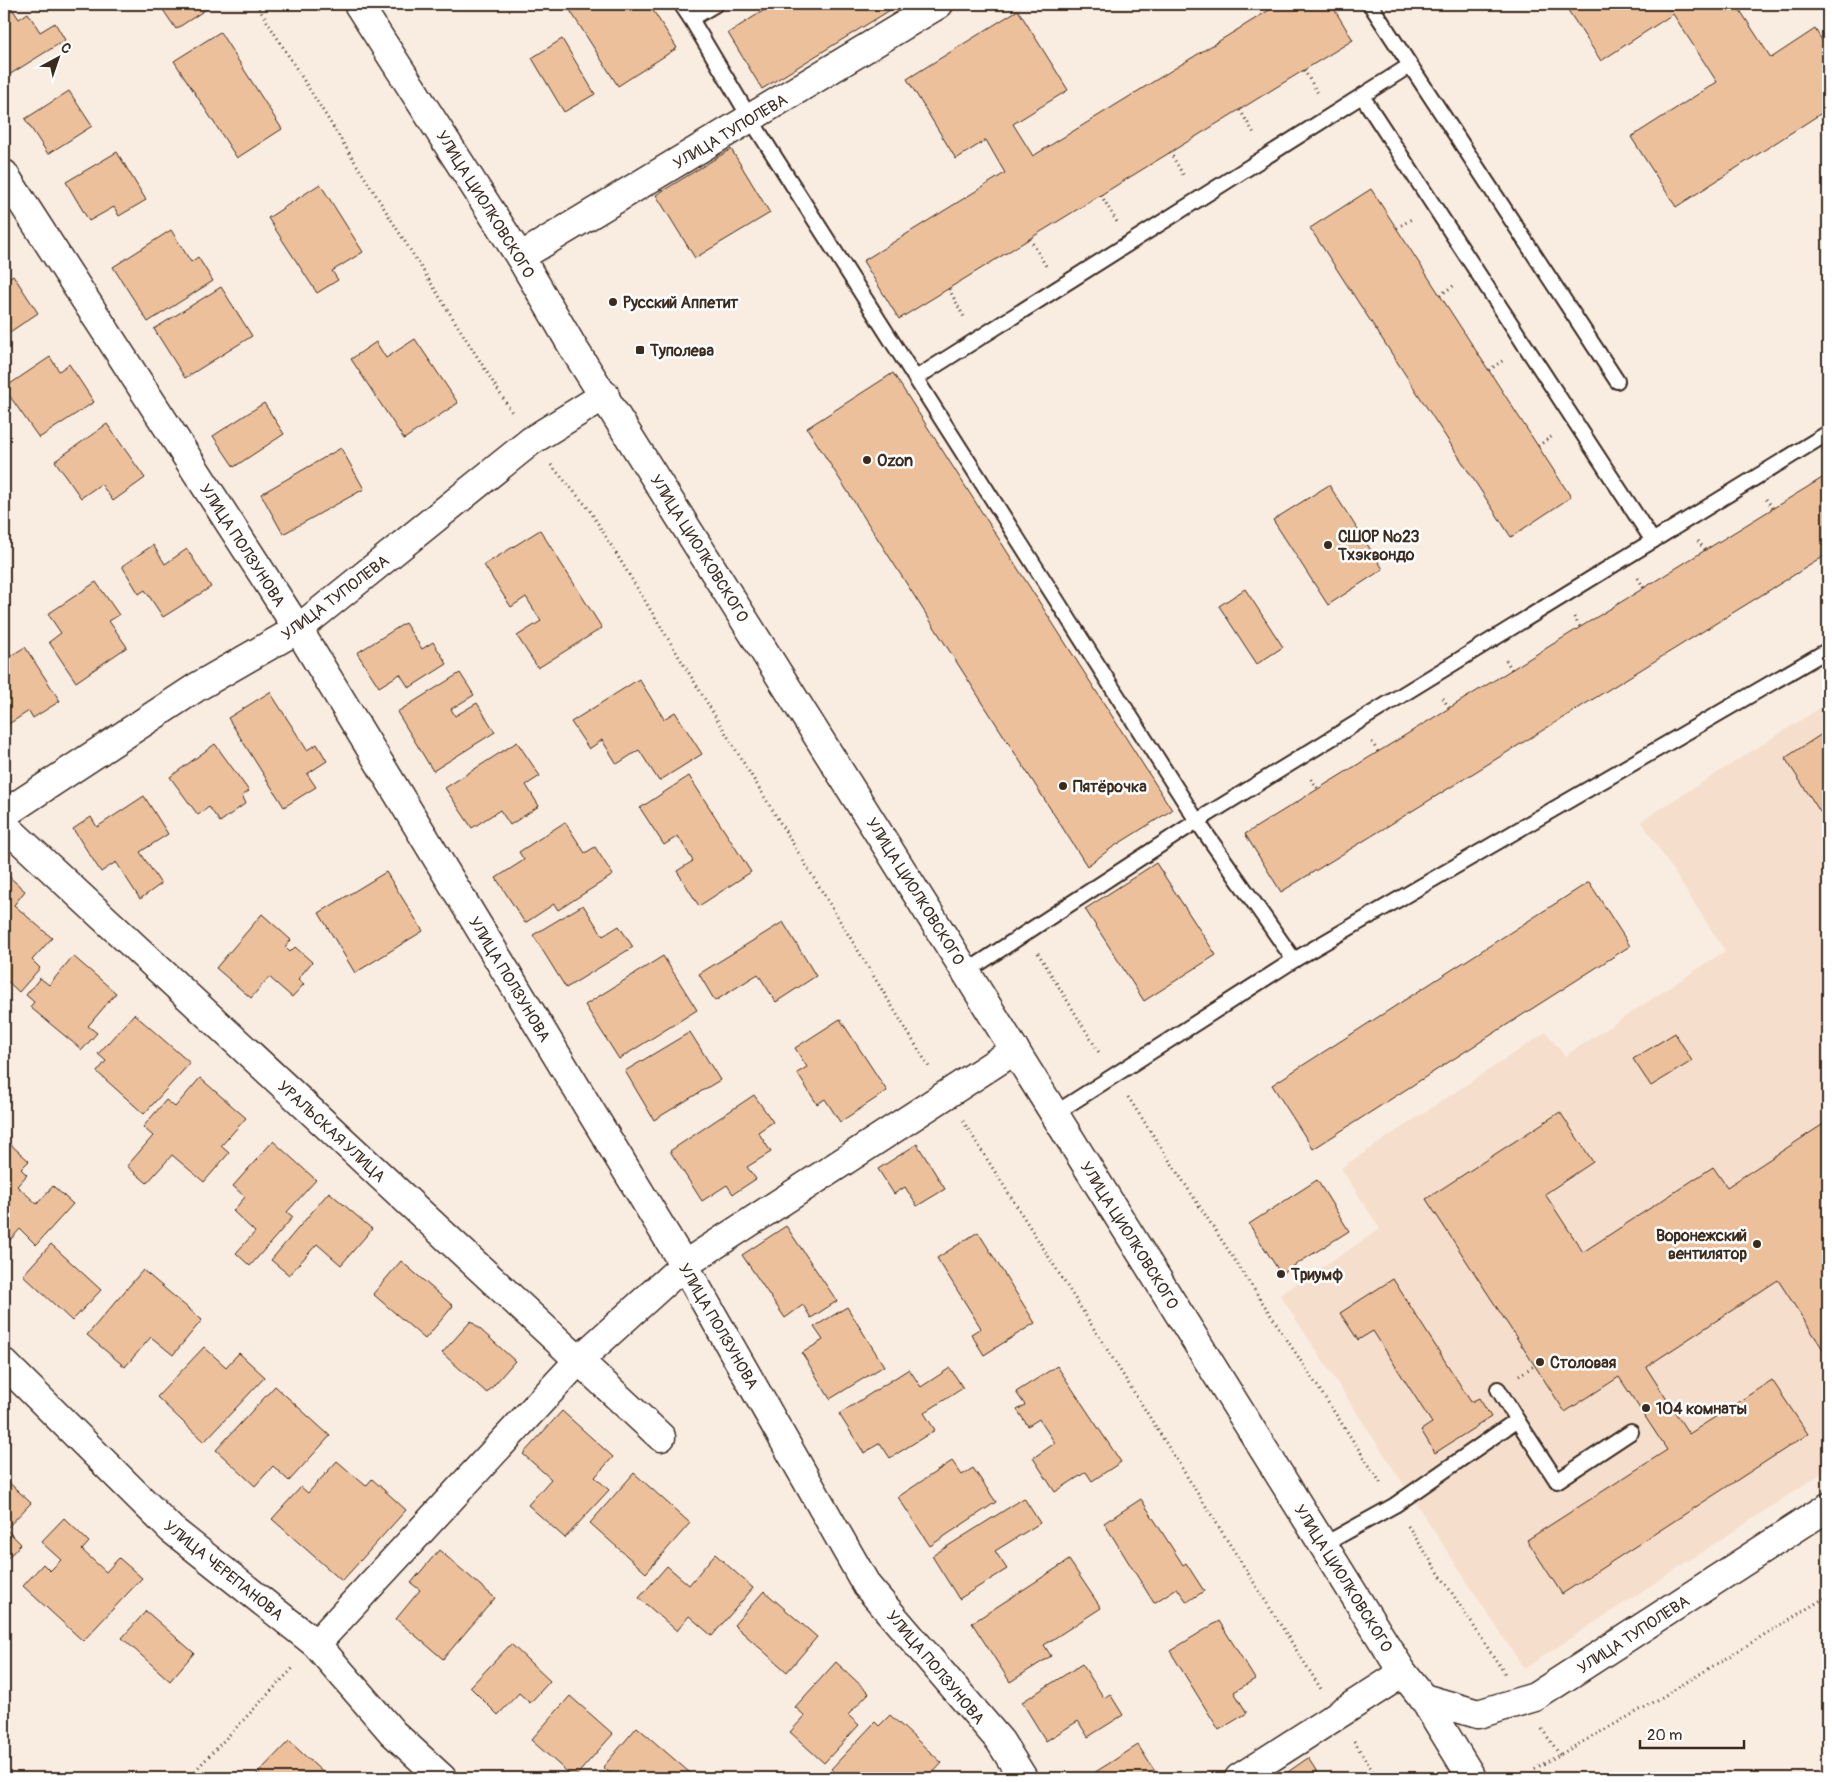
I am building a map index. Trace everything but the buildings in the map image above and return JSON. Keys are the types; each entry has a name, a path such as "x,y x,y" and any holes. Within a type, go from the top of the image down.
{"street":[{"name":"УЛИЦА ЦИОЛКОВСКОГО","path":"358,4 520,257 574,349 605,395 1015,1050 1402,1673 1423,1698 1472,1778"},
{"name":"УЛИЦА ТУПОЛЕВА","path":"520,257 939,4"},
{"name":"УЛИЦА ПОЛЗУНОВА","path":"4,174 298,629 684,1265 867,1586 1000,1741 1023,1778"},
{"name":"УЛИЦА ТУПОЛЕВА","path":"4,814 197,687 298,629 530,442 605,395"},
{"name":"УРАЛЬСКАЯ УЛИЦА","path":"4,825 661,1436"},
{"path":"316,1644 579,1360 684,1265 1015,1050"},
{"name":"УЛИЦА ЧЕРЕПАНОВА","path":"4,1363 171,1529 316,1644 393,1733 442,1778"},
{"name":"УЛИЦА ТУПОЛЕВА","path":"1423,1698 1478,1714 1535,1698 1828,1508"},
{"path":"1239,1778 1402,1673"}],"lane":[{"path":"681,4 750,118 1196,821 1294,960"},
{"path":"691,19 716,4"},
{"path":"1370,4 1617,381"},
{"path":"916,378 1409,66"},
{"path":"1362,96 1653,541"},
{"path":"966,972 1027,934 1196,821 1653,541 1827,437"},
{"path":"1054,1114 1294,960 1828,650"},
{"path":"1498,1389 1557,1481 1631,1432"},
{"path":"1324,1545 1394,1505 1518,1420"}],"path":[{"path":"256,4 530,442 589,508 946,1095 1378,1778"},
{"path":"1101,194 1129,243"},
{"path":"1030,238 1058,288"},
{"path":"949,289 977,339"},
{"path":"1027,934 1113,1075 1522,1701 1560,1755"},
{"path":"1534,1778 1534,1769 1649,1705 1828,1596"},
{"path":"188,1778 316,1644"}],"shaded area":[{"path":"1828,703 1828,1469 1524,1669 1280,1295 1380,1229 1341,1168 1546,1032 1565,1056 1725,951 1641,821"}],"place":[{"name":"Русский Аппетит","path":"613,302"},
{"name":"Туполева","path":"640,350"},
{"name":"Ozon","path":"867,460"},
{"name":"СШОР №23 Тхэквондо","path":"1328,545"},
{"name":"Пятёрочка","path":"1063,786"},
{"name":"Воронежский вентилятор","path":"1757,1244"},
{"name":"Триумф","path":"1281,1274"},
{"name":"Столовая","path":"1540,1362"},
{"name":"104 комнаты","path":"1646,1408"}]}
